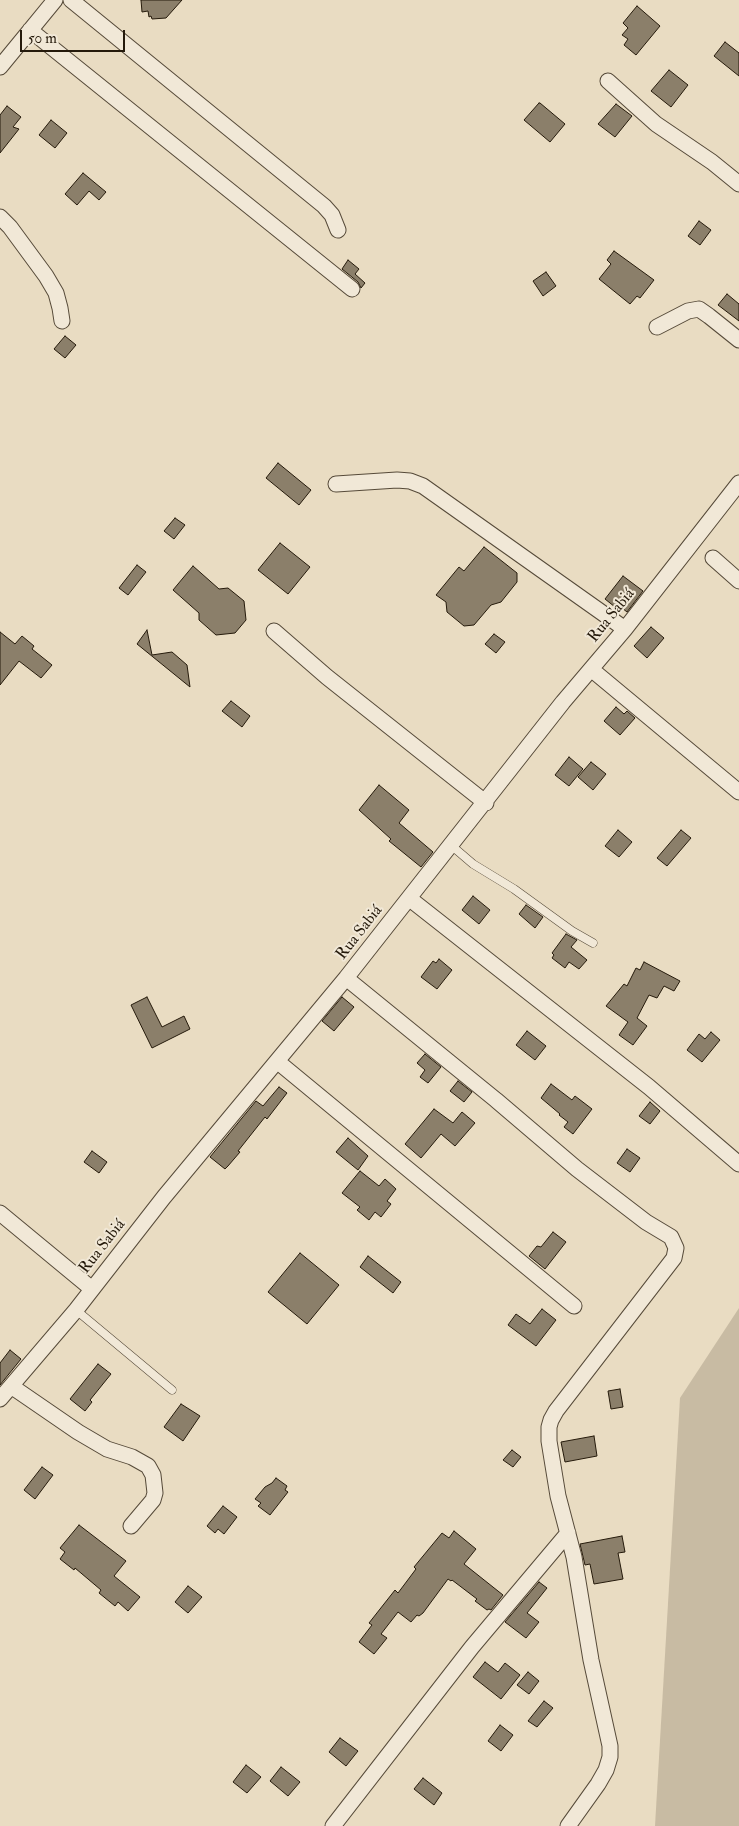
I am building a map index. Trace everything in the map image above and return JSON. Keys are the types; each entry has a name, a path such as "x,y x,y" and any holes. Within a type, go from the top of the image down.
{"street":[{"path":"0,67 55,0"},
{"path":"70,0 324,206 332,215 338,230"},
{"path":"30,30 352,289"},
{"path":"608,80 656,124 712,162 739,184"},
{"path":"0,217 46,276 56,293 62,321"},
{"path":"656,327 688,311 698,310 709,316 739,340"},
{"path":"336,484 397,480 410,481 423,486 625,629"},
{"name":"Rua Sabiá","path":"0,1399 76,1310 164,1197 278,1062 410,899 739,483"},
{"path":"714,558 739,581"},
{"path":"274,631 327,677 486,803"},
{"path":"591,669 739,792"},
{"path":"410,899 649,1087 739,1164"},
{"path":"346,978 496,1100 577,1169 646,1222 670,1237 676,1248 674,1258 551,1420 549,1441 558,1496 574,1557 591,1660 610,1746 610,1757 606,1770 568,1826"},
{"path":"278,1062 574,1306"},
{"path":"0,1213 92,1289"},
{"path":"10,1386 78,1432 107,1449 132,1457 148,1466 153,1475 155,1494 153,1500 132,1526"},
{"path":"333,1826 472,1647 568,1533"}],"lane":[{"path":"452,846 473,864 514,889 572,931 593,943"},
{"path":"76,1310 172,1390"}],"shaded area":[{"path":"739,1308 739,1826 655,1826 680,1398"}],"building":[{"path":"141,0 182,0 166,18 152,19 151,16 149,17 148,11 142,12"},
{"path":"637,6 660,26 636,55 624,45 628,39 622,35 628,28 623,23"},
{"path":"725,42 739,53 739,76 714,56"},
{"path":"669,70 688,85 671,107 651,91"},
{"path":"539,103 565,124 550,142 524,120"},
{"path":"616,104 632,116 615,137 598,124"},
{"path":"7,106 21,117 13,127 19,129 0,153 0,115"},
{"path":"51,120 67,133 55,148 39,135"},
{"path":"83,173 106,192 99,200 89,191 77,205 65,194"},
{"path":"699,221 711,230 700,245 688,236"},
{"path":"614,251 654,280 640,298 637,296 630,304 599,279 611,264 607,260"},
{"path":"348,260 359,269 355,274 365,283 361,288 358,282 342,269"},
{"path":"546,272 556,286 543,296 533,281"},
{"path":"727,294 739,304 739,321 718,305"},
{"path":"65,336 76,345 65,358 54,349"},
{"path":"278,463 311,490 299,505 266,478"},
{"path":"175,518 185,525 174,539 164,531"},
{"path":"280,543 310,567 288,594 258,570"},
{"path":"484,547 517,573 517,582 501,602 491,605 474,625 464,626 447,612 446,602 436,595 459,567 464,571"},
{"path":"137,565 146,572 128,595 119,588"},
{"path":"193,566 219,589 228,588 244,601 246,620 235,633 216,635 199,620 199,613 173,590"},
{"path":"623,576 643,591 627,612 617,604 615,607 605,599"},
{"path":"651,627 664,638 647,658 634,646"},
{"path":"147,630 152,655 172,652 187,665 190,687 137,644"},
{"path":"0,632 15,644 22,636 34,646 32,649 52,665 41,678 19,661 0,685"},
{"path":"494,634 505,642 496,653 485,644"},
{"path":"231,701 250,716 242,727 222,711"},
{"path":"616,707 624,714 627,711 635,718 620,735 604,721"},
{"path":"569,757 583,769 569,786 555,775"},
{"path":"591,762 606,774 593,790 578,777"},
{"path":"379,785 409,810 399,823 433,852 421,867 389,841 391,839 359,810"},
{"path":"618,830 632,842 619,857 605,846"},
{"path":"681,830 691,838 667,866 657,858"},
{"path":"473,896 490,910 479,924 462,910"},
{"path":"526,905 543,917 535,928 519,914"},
{"path":"566,934 577,940 571,947 587,960 579,969 569,962 565,968 552,958 554,955 552,953"},
{"path":"439,959 452,970 437,989 421,977 433,961 436,963"},
{"path":"644,962 680,981 674,991 664,986 657,998 649,995 637,1018 647,1026 633,1045 619,1035 628,1022 606,1006 624,984 627,986 636,968 640,970"},
{"path":"147,997 162,1027 184,1016 190,1029 152,1048 131,1005"},
{"path":"342,997 354,1007 334,1031 322,1021"},
{"path":"527,1031 546,1046 535,1060 516,1045"},
{"path":"711,1032 720,1040 702,1062 687,1050 699,1034 705,1039"},
{"path":"425,1054 441,1067 428,1083 420,1077 425,1070 417,1063"},
{"path":"458,1081 472,1092 464,1102 450,1091"},
{"path":"551,1084 572,1100 575,1096 592,1109 573,1134 564,1127 568,1122 541,1098"},
{"path":"279,1087 287,1093 267,1119 265,1117 228,1166 225,1169 210,1157 256,1101 263,1106"},
{"path":"650,1102 660,1111 650,1124 639,1116"},
{"path":"434,1109 453,1123 462,1112 475,1123 455,1146 441,1134 421,1158 405,1144"},
{"path":"348,1138 368,1156 358,1170 336,1152"},
{"path":"627,1149 640,1158 630,1172 617,1163"},
{"path":"92,1151 107,1162 99,1173 84,1162"},
{"path":"360,1171 379,1186 385,1179 396,1189 387,1201 391,1204 381,1217 375,1212 369,1220 357,1210 360,1207 342,1193"},
{"path":"553,1232 566,1242 545,1269 529,1256 537,1246 541,1247"},
{"path":"300,1253 339,1285 307,1324 268,1292"},
{"path":"368,1256 401,1282 393,1293 360,1267"},
{"path":"542,1309 556,1320 536,1346 508,1325 516,1314 530,1324"},
{"path":"10,1350 21,1359 0,1385 0,1363"},
{"path":"98,1364 111,1374 90,1400 92,1402 85,1411 70,1399"},
{"path":"620,1389 623,1407 611,1409 608,1391"},
{"path":"181,1404 200,1416 183,1441 164,1427"},
{"path":"594,1436 597,1456 565,1462 561,1442"},
{"path":"512,1450 521,1457 513,1467 503,1460"},
{"path":"42,1467 53,1475 35,1499 24,1490"},
{"path":"276,1478 287,1486 285,1490 288,1492 270,1515 258,1506 261,1503 255,1499"},
{"path":"223,1506 237,1517 224,1534 218,1529 215,1533 207,1526"},
{"path":"79,1525 126,1561 114,1576 140,1597 128,1611 118,1602 115,1606 99,1593 101,1590 75,1568 74,1570 60,1559 65,1552 60,1548"},
{"path":"454,1531 476,1549 464,1564 503,1595 491,1610 487,1610 475,1601 477,1599 448,1579 423,1613 419,1616 417,1615 411,1622 398,1612 381,1634 387,1638 374,1654 359,1642 372,1625 369,1623 395,1590 398,1593 416,1569 414,1567 442,1533 449,1538"},
{"path":"622,1536 625,1552 618,1553 623,1579 594,1584 590,1564 585,1565 580,1544"},
{"path":"539,1582 547,1588 527,1613 539,1622 526,1638 505,1622"},
{"path":"188,1586 202,1597 188,1613 175,1602"},
{"path":"485,1662 498,1672 505,1663 520,1675 501,1699 473,1677"},
{"path":"528,1672 539,1681 529,1694 517,1685"},
{"path":"544,1701 553,1708 537,1727 528,1721"},
{"path":"500,1725 513,1735 501,1751 488,1741"},
{"path":"340,1738 358,1751 346,1766 329,1752"},
{"path":"246,1765 261,1777 247,1793 233,1782"},
{"path":"281,1767 300,1782 288,1796 270,1781"},
{"path":"423,1778 442,1793 434,1805 414,1789"}]}
